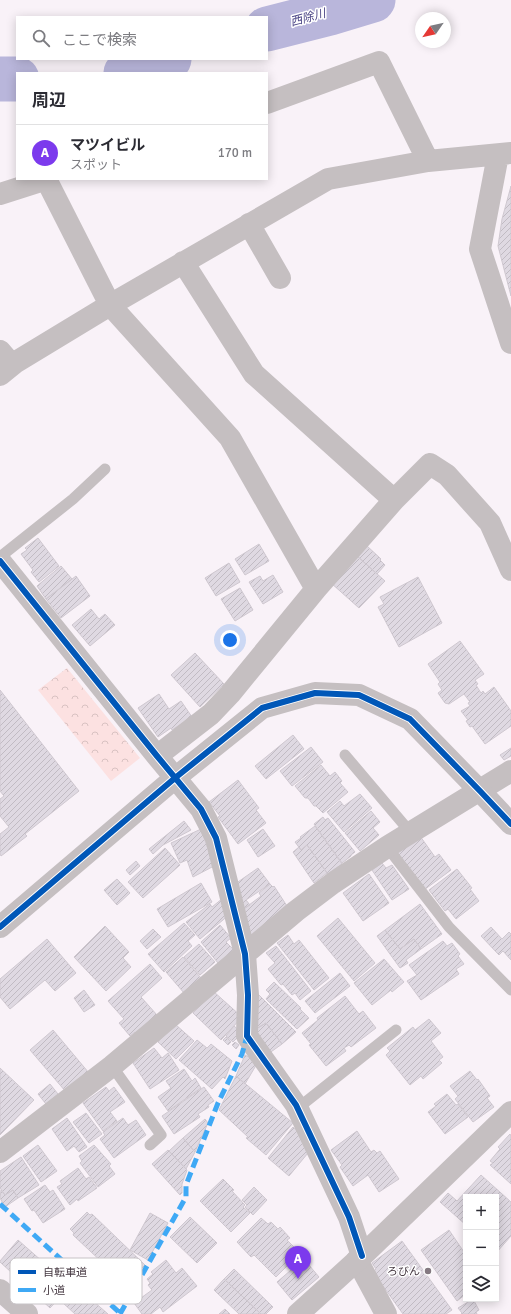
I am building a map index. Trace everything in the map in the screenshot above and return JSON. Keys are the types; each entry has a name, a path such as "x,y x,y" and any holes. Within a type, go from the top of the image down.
{"street":[{"path":"268,103 379,62 428,161"},
{"path":"4,364 328,179 428,161 504,154 480,249 511,343"},
{"path":"0,194 43,180"},
{"path":"47,180 110,304 230,438 316,590"},
{"path":"249,224 280,278"},
{"path":"183,262 254,374 394,500"},
{"path":"157,756 210,714 230,694 316,590 394,500 430,464 447,475 490,523 511,570"},
{"path":"0,561 174,778 201,809 216,838 245,954 248,995 248,1036 298,1108 349,1217 360,1258 386,1314"},
{"path":"0,927 174,778 262,708 315,693 358,695 410,719 480,790 511,824"},
{"path":"0,1152 112,1066 296,911 333,883 387,847 511,771"},
{"path":"298,1314 360,1258 511,1112"},
{"path":"0,1290 10,1299"},
{"path":"16,1304 27,1314"}],"lane":[{"path":"0,557 73,499 105,469"},
{"path":"345,755 411,833"},
{"path":"387,847 449,928 511,990"},
{"path":"298,1108 396,1030"},
{"path":"112,1066 161,1135 150,1145"}],"green space":[{"path":"67,668 140,758 111,781 38,690"}],"building":[{"path":"511,186 511,296 498,246 502,219"},
{"path":"38,538 59,566 39,582 31,572 33,570 21,554 27,550 25,548"},
{"path":"259,544 269,561 245,575 235,559"},
{"path":"366,545 381,559 380,560 385,565 377,574 356,555"},
{"path":"356,555 385,581 359,608 331,583"},
{"path":"229,563 240,582 216,596 205,578"},
{"path":"61,566 72,579 46,599 37,586"},
{"path":"273,575 283,592 263,604 249,582 260,576 263,581"},
{"path":"76,576 90,596 61,618 46,599"},
{"path":"418,577 442,623 399,647 378,607 384,604 380,597"},
{"path":"240,588 253,610 235,621 221,599"},
{"path":"91,609 99,619 105,614 115,625 90,646 72,625"},
{"path":"460,641 484,674 475,680 481,693 483,691 485,694 494,687 511,711 511,726 485,744 472,726 470,727 466,721 468,720 461,711 470,706 468,703 470,702 464,694 449,704 445,703 438,693 442,690 438,684 440,682 428,664"},
{"path":"195,653 224,684 200,707 171,675"},
{"path":"0,690 79,791 25,834 27,836 1,856 0,834 9,827 0,816 0,799 4,796 0,791"},
{"path":"159,694 169,709 181,701 192,717 158,737 138,708"},
{"path":"293,735 304,749 266,779 255,766"},
{"path":"311,747 323,762 292,786 280,771"},
{"path":"511,748 511,756 504,760 500,755"},
{"path":"321,765 330,776 335,772 342,781 340,783 348,792 323,813 316,806 314,806 308,798 305,798 295,786"},
{"path":"238,780 259,808 256,810 266,823 238,844 209,802"},
{"path":"360,794 372,808 344,832 327,812 340,801 344,806"},
{"path":"371,811 380,822 373,828 379,835 360,851 345,833"},
{"path":"323,817 325,820 328,818 355,852 342,863 314,824"},
{"path":"184,821 191,830 163,845 153,854 149,849"},
{"path":"315,826 342,864 328,874 307,845 301,850 295,842"},
{"path":"201,829 214,866 193,877 187,860 180,863 171,843"},
{"path":"263,829 275,846 258,857 247,840"},
{"path":"420,836 435,857 439,854 451,870 424,890 397,853"},
{"path":"307,845 327,873 314,883 293,852 299,847 301,850"},
{"path":"165,848 180,865 143,898 128,882"},
{"path":"136,861 140,866 130,875 126,870"},
{"path":"382,863 386,868 392,865 409,889 392,900 372,870"},
{"path":"258,868 270,884 246,900 250,905 242,910 235,884"},
{"path":"457,869 472,888 470,889 479,901 456,919 448,909 445,911 429,890"},
{"path":"369,874 389,903 363,921 343,893"},
{"path":"117,879 130,893 117,905 104,890"},
{"path":"201,883 212,902 168,927 157,909"},
{"path":"270,884 273,887 274,886 287,906 252,935 248,933 241,911 261,896 259,893"},
{"path":"223,898 229,915 200,939 186,922 210,904 212,907"},
{"path":"420,904 442,934 421,949 414,939 400,949 385,930"},
{"path":"338,918 375,963 354,981 317,936"},
{"path":"184,923 195,935 188,941 192,946 164,972 148,954"},
{"path":"220,925 231,938 226,942 234,950 218,963 201,942"},
{"path":"105,926 129,952 123,958 131,967 106,991 74,957"},
{"path":"491,927 502,939 509,932 511,934 511,960 503,951 499,955 481,936"},
{"path":"153,929 161,937 147,949 140,941"},
{"path":"385,930 400,949 414,939 421,949 406,960 408,963 400,968 377,936"},
{"path":"288,935 294,944 299,940 329,978 314,990 277,943"},
{"path":"47,939 76,973 55,991 45,980 10,1009 0,997 0,979"},
{"path":"443,941 447,946 452,943 460,954 458,956 464,964 456,969 459,974 421,1000 407,981 417,975 409,965"},
{"path":"199,944 215,962 200,975 184,957"},
{"path":"276,946 311,991 300,1000 295,993 292,995 283,984 281,985 268,969 275,963 266,953"},
{"path":"183,957 201,978 184,993 166,972"},
{"path":"384,959 404,982 372,1005 354,983"},
{"path":"150,964 162,978 141,997 157,1015 136,1033 135,1032 130,1036 119,1023 124,1019 108,1001"},
{"path":"340,973 350,986 315,1013 305,1001"},
{"path":"274,982 301,1008 300,1009 309,1018 297,1029 266,999 270,994 266,990"},
{"path":"84,990 95,1005 84,1012 74,998"},
{"path":"213,991 242,1017 221,1040 193,1013"},
{"path":"259,995 296,1032 282,1044 266,1023 256,1029 256,1008 259,1006 255,998"},
{"path":"345,996 359,1014 363,1011 376,1028 351,1047 349,1045 344,1048 346,1051 326,1066 309,1045 311,1044 302,1033 318,1020 317,1018"},
{"path":"429,1019 441,1033 431,1041 443,1057 439,1060 442,1063 423,1079 421,1076 410,1085 386,1055 390,1051 387,1048 413,1027 415,1030"},
{"path":"266,1023 282,1044 268,1054 256,1029"},
{"path":"175,1024 194,1041 176,1059 158,1042"},
{"path":"234,1026 242,1033 233,1042 226,1036"},
{"path":"53,1030 89,1073 66,1092 30,1050"},
{"path":"226,1037 231,1042 228,1045 223,1040"},
{"path":"197,1040 207,1048 211,1044 232,1061 225,1079 223,1077 212,1089 179,1060"},
{"path":"235,1042 239,1045 236,1049 232,1045"},
{"path":"154,1048 162,1058 168,1053 179,1070 150,1089 133,1063"},
{"path":"245,1055 258,1062 245,1084 236,1076"},
{"path":"0,1068 34,1100 0,1135"},
{"path":"184,1069 192,1081 195,1078 201,1088 168,1111 158,1097 171,1088 166,1081"},
{"path":"470,1071 477,1080 478,1079 490,1096 487,1098 494,1107 473,1122 455,1099 458,1096 450,1086"},
{"path":"236,1076 293,1123 266,1155 246,1138 248,1137 219,1110"},
{"path":"50,1084 58,1094 46,1104 38,1094"},
{"path":"106,1087 109,1091 114,1087 125,1102 110,1112 117,1121 103,1131 83,1103"},
{"path":"204,1087 214,1101 208,1105 209,1107 198,1114 200,1117 174,1134 162,1116"},
{"path":"447,1094 456,1105 458,1104 468,1117 445,1134 428,1112 436,1106 434,1104"},
{"path":"86,1113 102,1134 89,1143 73,1122"},
{"path":"67,1118 87,1147 79,1152 74,1146 67,1151 52,1129"},
{"path":"123,1118 128,1125 136,1120 146,1135 114,1158 100,1139 105,1135 103,1132"},
{"path":"205,1119 208,1123 195,1152 183,1138"},
{"path":"293,1127 305,1137 308,1153 289,1176 268,1158"},
{"path":"357,1131 371,1152 374,1150 377,1153 380,1151 399,1179 379,1192 368,1175 353,1186 340,1167 342,1165 331,1150"},
{"path":"510,1134 511,1184 490,1165 493,1163 490,1161 500,1149 498,1147"},
{"path":"183,1138 195,1152 186,1169 169,1151"},
{"path":"38,1145 57,1171 41,1182 23,1156"},
{"path":"94,1145 111,1164 109,1166 115,1174 98,1187 80,1163 82,1161 79,1156"},
{"path":"168,1150 187,1170 182,1184 182,1193 180,1195 152,1164"},
{"path":"21,1157 39,1185 18,1198 13,1190 5,1195 0,1188 0,1171"},
{"path":"78,1168 86,1179 89,1177 97,1188 78,1201 77,1199 70,1205 57,1187 62,1184 60,1181"},
{"path":"481,1175 511,1202 511,1236 499,1250 499,1194 463,1194"},
{"path":"223,1179 234,1190 232,1191 245,1205 243,1207 250,1213 231,1232 200,1201"},
{"path":"45,1185 50,1192 53,1190 65,1209 43,1223 24,1199"},
{"path":"254,1187 267,1200 253,1215 245,1207 247,1205 242,1200"},
{"path":"1,1190 5,1195 13,1190 18,1198 5,1207 0,1198"},
{"path":"448,1193 457,1201 463,1194 463,1222 440,1202"},
{"path":"87,1212 90,1215 92,1214 138,1258 98,1258 73,1235 74,1233 70,1229"},
{"path":"150,1213 168,1223 148,1260 130,1250"},
{"path":"190,1217 217,1243 197,1263 170,1237"},
{"path":"261,1218 268,1224 271,1222 278,1229 280,1227 290,1238 287,1240 300,1253 276,1277 254,1255 251,1257 237,1242"},
{"path":"449,1230 463,1251 463,1296 457,1301 421,1250"},
{"path":"18,1240 38,1258 10,1258 10,1271 0,1261"},
{"path":"402,1241 452,1310 446,1314 403,1314 373,1272 376,1269 372,1263"},
{"path":"304,1259 319,1277 292,1300 277,1282"},
{"path":"166,1260 176,1273 182,1268 197,1286 163,1312 160,1307 151,1314 142,1314 135,1304 142,1304 142,1297 152,1290 148,1285 150,1283 147,1279 153,1274 151,1272"},
{"path":"142,1262 146,1266 142,1270"},
{"path":"234,1269 273,1307 266,1314 261,1314 224,1279"},
{"path":"224,1279 261,1314 239,1314 214,1290"},
{"path":"468,1302 475,1302 479,1310 476,1312 477,1314 461,1314 462,1313 458,1308"},
{"path":"46,1304 54,1304 50,1308"},
{"path":"64,1304 97,1304 108,1314 75,1314"},
{"path":"225,1309 230,1314 219,1314"}],"waterway":[{"name":"西除川","path":"268,29 373,0"},
{"name":"西除川","path":"129,72 166,60"},
{"name":"西除川","path":"0,79 16,79"}],"marked path":[{"path":"142,1275 186,1197 186,1185 218,1103 242,1054 247,1036"},
{"path":"0,1204 59,1258"},
{"path":"110,1304 120,1313"},
{"path":"120,1314 126,1304"}],"cycle path":[{"path":"0,561 201,809 216,838 245,954 248,995 247,1036 296,1105 349,1217 362,1256"},
{"path":"0,927 175,778 262,708 315,693 359,695 410,719 511,824"}],"place":[{"name":"ろびん","path":"428,1271"},
{"name":"マツイビル","path":"298,1279"}]}
